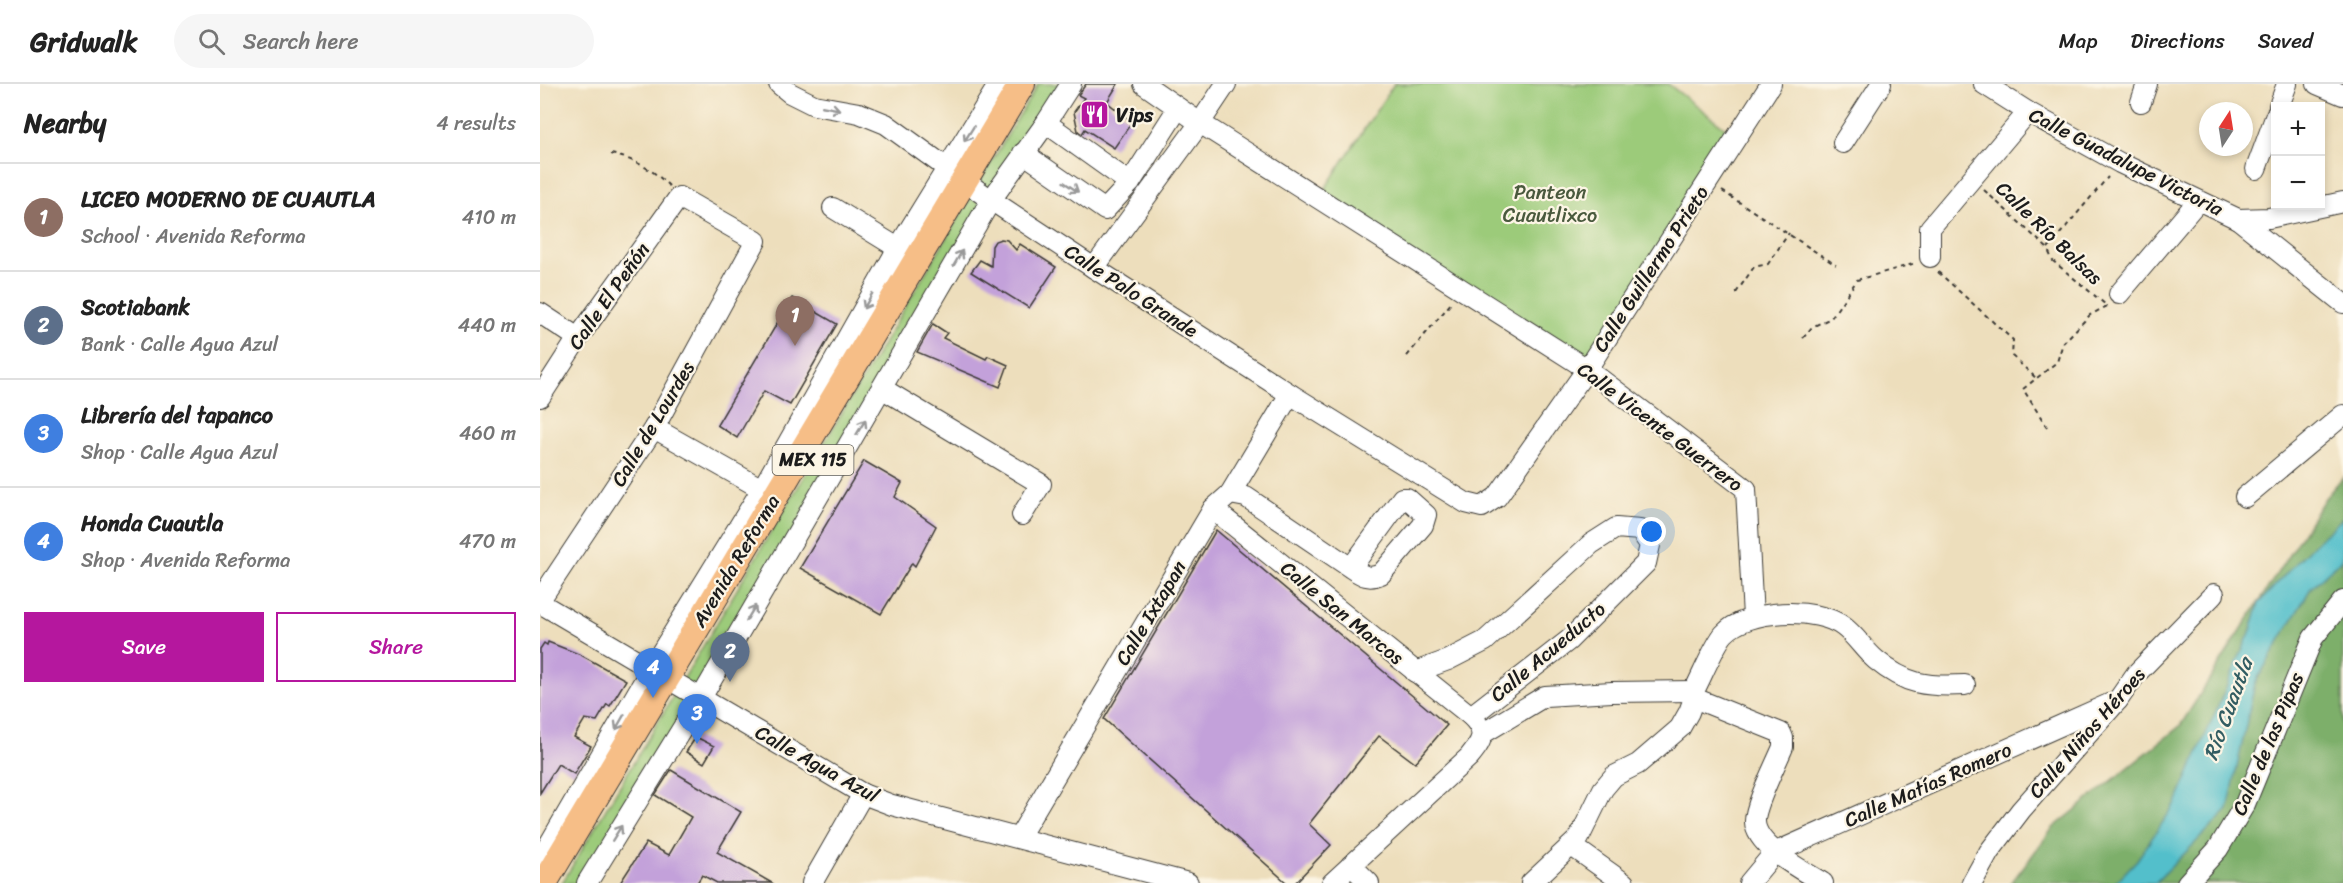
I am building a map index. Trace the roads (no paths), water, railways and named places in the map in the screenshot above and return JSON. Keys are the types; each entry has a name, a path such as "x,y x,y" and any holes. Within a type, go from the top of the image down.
{"main road":[{"name":"Avenida Reforma","path":"562,883 675,682 970,184 1022,84"},
{"name":"Avenida Reforma","path":"970,184 1038,84"},
{"name":"Avenida Reforma","path":"544,883 675,682"}],"street":[{"name":"Calle Palo Grande","path":"779,84 790,93 814,105 859,113 886,124 1094,268 1290,394 1466,502 1482,507"},
{"path":"540,860 675,682 883,389 970,184 999,84"},
{"path":"586,883 762,489 898,248 970,184 1023,153 1071,84"},
{"name":"Calle Vicente Guerrero","path":"1144,84 1200,123 1587,369 1746,489 1753,617"},
{"path":"1094,268 1226,84"},
{"name":"Calle Guillermo Prieto","path":"1482,507 1497,497 1587,369 1772,84"},
{"path":"1843,143 1881,84"},
{"path":"2280,102 2287,84"},
{"path":"2317,84 2343,95"},
{"name":"Calle Guadalupe Victoria","path":"1996,87 2028,112 2120,163 2238,219 2343,303"},
{"path":"1023,153 1105,210 1130,183 1178,108"},
{"path":"1930,257 1930,228 2028,112"},
{"path":"1046,123 1130,183"},
{"path":"2256,169 2271,129"},
{"name":"Calle El Peñón","path":"540,397 578,338 679,197 756,241"},
{"path":"2113,300 2198,201"},
{"name":"Calle Guadalupe Victoria","path":"2238,219 2269,218 2343,202"},
{"path":"832,208 898,248"},
{"name":"Calle de Lourdes","path":"540,602 654,428 756,241"},
{"path":"540,313 578,338"},
{"path":"883,389 1041,484 1022,515"},
{"name":"Calle Ixtapan","path":"1019,837 1213,509 1230,494 1290,394"},
{"path":"2245,497 2343,415"},
{"path":"654,428 762,489"},
{"path":"1230,494 1246,497 1351,568"},
{"name":"Calle San Marcos","path":"1213,509 1471,716"},
{"name":"Calle Acueducto","path":"1415,672 1448,660 1485,641 1591,543 1616,528 1640,530 1650,545 1646,563 1569,640 1471,716 1479,724 1482,735"},
{"name":"Calle Niños Héroes","path":"1972,883 1989,852 2021,810 2118,700 2136,674 2214,594"},
{"name":"Calle de las Pipas","path":"2187,883 2218,849 2245,804 2313,638 2343,601"},
{"name":"Calle Agua Azul","path":"540,602 863,794 892,805 1188,883"},
{"path":"1531,883 1572,846 1592,816 1603,789 1614,776 1638,764 1680,728 1724,634 1753,617 1786,613 1821,616 1845,627 1876,660 1916,684 1965,685"},
{"path":"1332,883 1469,757 1482,735 1545,696 1612,692 1694,695 1776,731 1783,738 1783,747 1755,821 1756,829 1774,854 1823,883"},
{"name":"Calle Matías Romero","path":"1749,883 1774,854 2118,700"},
{"path":"812,883 863,794"},
{"path":"1572,846 1624,883"},
{"path":"1351,865 1369,883"}],"water":[{"name":"Río Cuautla","path":"2343,518 2343,558 2311,588 2255,683 2228,810 2155,883 2115,883 2137,860 2176,803 2251,630 2259,603 2311,547"}],"place":[{"name":"Vips","path":"1095,115"},
{"name":"LICEO MODERNO DE CUAUTLA","path":"795,346"},
{"name":"Scotiabank","path":"730,682"},
{"name":"Honda Cuautla","path":"653,698"},
{"name":"Librería del tapanco","path":"697,744"}],"park label":[{"name":"Panteon Cuautlixco","path":"1550,204"}]}
